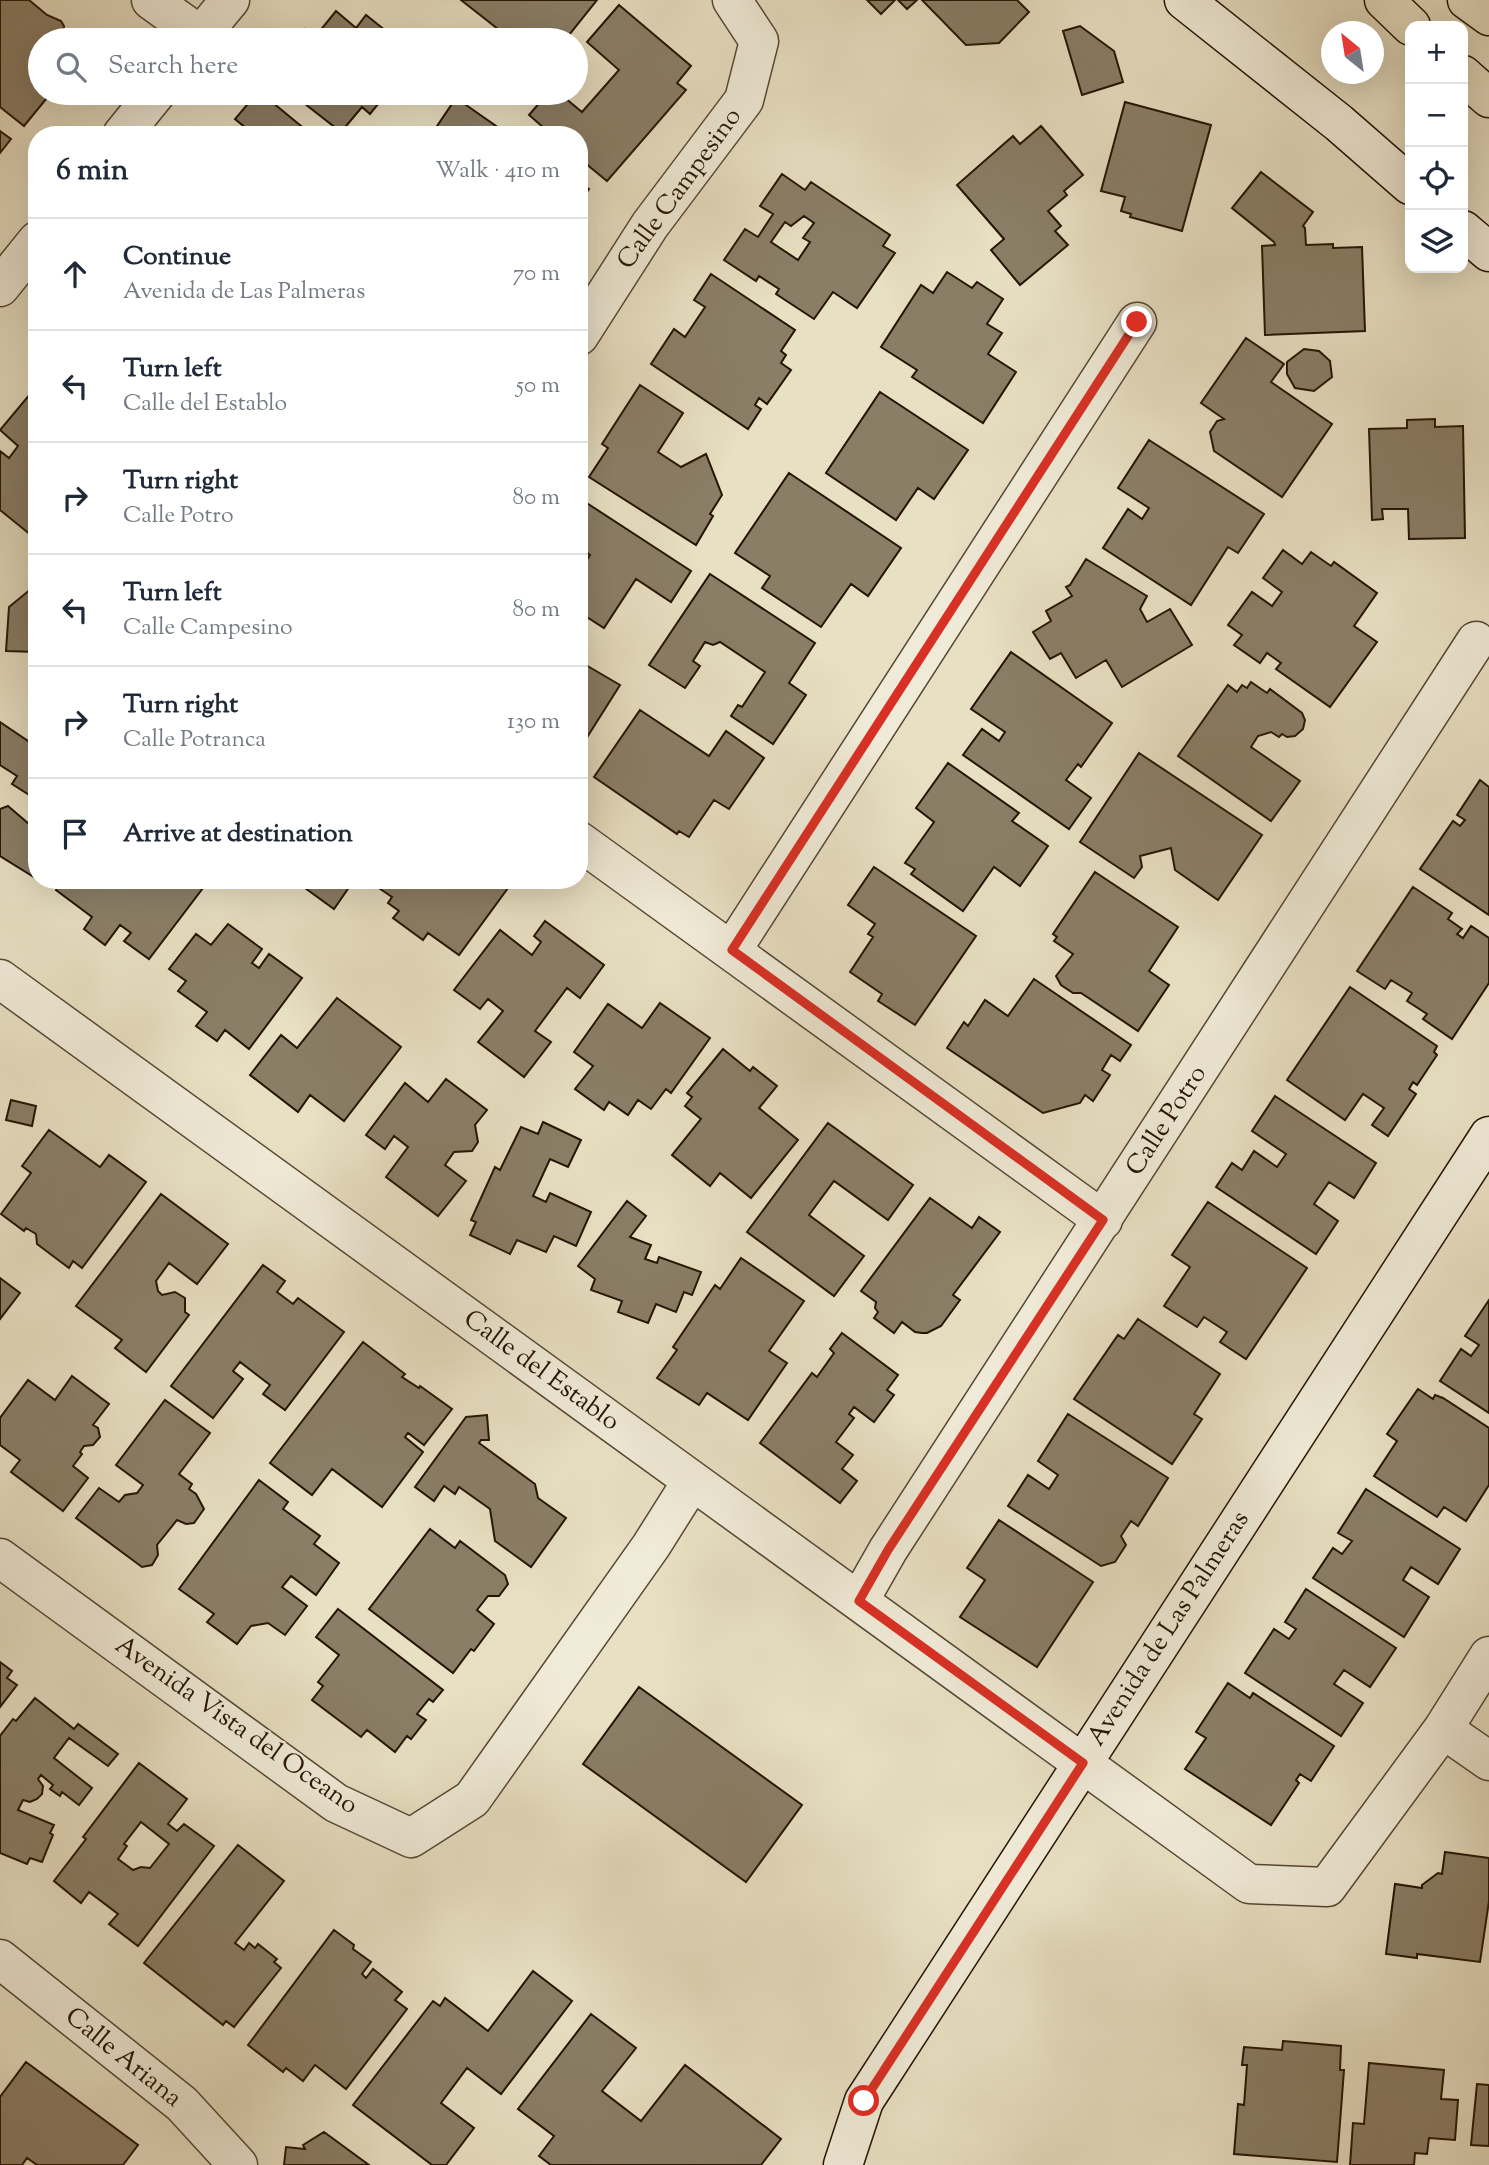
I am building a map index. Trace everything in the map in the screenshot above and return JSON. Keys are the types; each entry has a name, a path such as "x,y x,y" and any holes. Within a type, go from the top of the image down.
{"highway":[{"path":"1384,0 1406,21"},
{"path":"1467,0 1489,16"},
{"path":"1468,80 1489,99"}],"street":[{"path":"151,0 186,28"},
{"path":"207,28 230,0"},
{"name":"Calle Campesino","path":"588,322 650,225 744,100 759,40 732,0"},
{"path":"1184,0 1339,123 1405,181"},
{"path":"129,126 146,105"},
{"path":"1468,234 1489,252"},
{"path":"0,287 28,252"},
{"path":"732,950 1137,322"},
{"name":"Calle Potro","path":"859,1601 888,1550 1476,641"},
{"path":"588,847 1103,1220"},
{"name":"Calle del Establo","path":"0,979 1249,1884 1327,1887 1443,1728"},
{"name":"Avenida de Las Palmeras","path":"843,2165 864,2101 1489,1136"},
{"name":"Avenida Vista del Oceano","path":"0,1558 335,1802 411,1838 472,1799 651,1546 691,1480"},
{"path":"1489,1656 1443,1728 1489,1761"},
{"name":"Calle Ariana","path":"0,1959 182,2104 238,2165"}],"building":[{"path":"0,0 29,0 47,15 61,21 64,28 28,28 28,105 41,105 24,126 0,107"},
{"path":"461,0 597,0 575,28 497,28"},
{"path":"867,0 895,0 881,14"},
{"path":"898,0 917,0 907,9"},
{"path":"922,0 1017,0 1029,12 999,43 966,45"},
{"path":"619,5 691,66 677,83 686,90 607,181 588,165 588,126 542,126 529,115 538,105 574,105 582,112 619,70 588,41"},
{"path":"336,11 356,28 322,28"},
{"path":"366,15 382,28 356,28"},
{"path":"1080,26 1114,51 1123,82 1082,95 1063,31"},
{"path":"1125,102 1211,125 1182,231 1130,217 1131,214 1121,211 1125,197 1101,191"},
{"path":"247,105 276,105 301,126 244,126 235,119"},
{"path":"306,105 377,105 370,114 362,107 346,126 333,126"},
{"path":"451,105 466,105 496,126 437,126"},
{"path":"1041,126 1083,175 1064,191 1067,195 1048,211 1061,226 1055,231 1068,245 1020,285 991,250 1004,239 957,185 1013,136 1020,144"},
{"path":"0,131 11,139 0,153"},
{"path":"1261,172 1313,212 1303,226 1306,245 1362,247 1365,331 1265,335 1262,246 1275,245 1232,208"},
{"path":"782,174 805,190 811,182 890,235 883,246 895,253 857,308 833,292 814,319 776,294 779,289 759,276 756,281 724,260 745,229 758,237 773,214 760,206","holes":["804,216 814,223 803,238 810,242 798,260 771,242 785,222 791,226"]},
{"path":"947,272 972,288 977,282 1003,299 987,324 1002,333 988,354 1016,372 983,423 912,377 917,370 881,347 921,285 933,293"},
{"path":"711,274 795,330 781,351 786,355 781,363 791,370 767,404 759,398 755,405 761,409 748,429 651,364 674,329 685,337 705,307 694,300"},
{"path":"1246,338 1284,364 1271,382 1332,424 1282,497 1214,451 1210,432 1217,421 1224,419 1201,403"},
{"path":"1304,349 1319,351 1330,361 1332,377 1314,391 1295,388 1287,374 1287,362"},
{"path":"640,385 683,413 658,452 681,467 706,454 722,495 696,545 589,477 608,448 602,444"},
{"path":"880,392 968,450 934,499 918,488 896,520 826,473"},
{"path":"28,397 28,533 0,510 0,451 9,458 18,446 0,430"},
{"path":"1435,419 1435,427 1463,426 1465,538 1409,539 1408,509 1382,509 1383,519 1372,520 1369,429 1407,428 1407,420"},
{"path":"1149,440 1264,514 1238,553 1228,547 1191,605 1103,548 1128,509 1142,519 1149,508 1118,488"},
{"path":"789,473 901,548 868,596 851,584 821,627 762,588 770,576 735,553"},
{"path":"588,504 691,571 671,602 636,579 604,628 588,618"},
{"path":"1283,550 1302,564 1311,552 1331,566 1334,562 1377,593 1354,626 1377,642 1330,707 1276,669 1281,663 1267,653 1260,663 1234,645 1242,635 1228,625 1252,592 1272,606 1282,592 1263,578"},
{"path":"1086,559 1147,596 1140,609 1147,622 1170,609 1192,645 1122,687 1106,660 1076,678 1061,653 1050,659 1033,632 1051,621 1046,611 1072,596 1066,587"},
{"path":"710,574 815,643 789,683 806,695 773,744 731,716 738,705 742,707 765,672 720,642 713,645 705,642 693,661 700,666 685,688 649,665"},
{"path":"28,591 28,652 6,651 9,607"},
{"path":"1011,652 1112,723 1081,767 1078,764 1066,780 1091,798 1069,829 963,755 982,729 999,741 1005,732 971,709"},
{"path":"588,666 620,685 588,736"},
{"path":"1251,682 1267,693 1270,689 1302,713 1305,720 1303,729 1295,736 1287,737 1282,734 1279,737 1271,732 1258,736 1251,747 1300,781 1271,821 1178,756 1228,685 1237,692 1242,685 1247,688"},
{"path":"640,710 709,756 726,731 764,758 729,809 714,800 689,837 679,831 677,834 594,777"},
{"path":"0,722 28,741 28,794 12,784 17,776 0,765"},
{"path":"1139,753 1262,835 1218,900 1175,870 1171,848 1140,856 1142,867 1134,878 1080,842"},
{"path":"948,763 1019,813 1012,821 1048,846 1020,886 994,867 963,911 911,874 915,869 905,863 934,822 916,808"},
{"path":"1480,780 1489,787 1489,915 1420,869 1453,821 1460,826 1465,820 1457,815"},
{"path":"8,806 28,823 28,873 0,856 0,809"},
{"path":"874,867 976,936 915,1025 878,1001 882,994 850,972 873,937 868,934 875,924 848,905"},
{"path":"1095,872 1178,927 1149,971 1169,985 1138,1031 1081,993 1073,993 1061,985 1056,976 1073,954 1054,941 1057,937 1053,934"},
{"path":"1413,887 1452,913 1448,919 1462,929 1457,934 1463,938 1471,926 1489,938 1489,983 1452,1039 1423,1019 1427,1014 1407,1001 1412,993 1391,980 1385,989 1357,971"},
{"path":"202,889 149,959 124,941 131,933 120,925 105,945 84,929 92,917 56,890"},
{"path":"306,889 348,889 334,909"},
{"path":"380,889 507,889 459,955 428,933 423,940 393,918 399,911 388,903 392,897"},
{"path":"545,921 604,965 580,998 567,988 535,1031 551,1042 524,1077 478,1042 503,1011 488,999 480,1009 454,990 500,930 532,955 541,942 534,936"},
{"path":"228,924 262,949 252,963 259,968 269,954 302,978 249,1049 225,1030 217,1041 196,1026 207,1012 178,991 186,981 169,969 196,934 211,945"},
{"path":"1034,979 1131,1045 1120,1061 1111,1055 1102,1070 1110,1075 1093,1101 1085,1095 1080,1103 1043,1113 947,1048 964,1022 968,1026 985,1000 1008,1016"},
{"path":"1350,987 1437,1046 1434,1052 1437,1055 1417,1085 1413,1082 1409,1089 1416,1094 1388,1136 1372,1125 1384,1108 1363,1094 1345,1120 1287,1080"},
{"path":"337,998 401,1047 344,1121 310,1095 298,1112 250,1075 281,1035 297,1048"},
{"path":"660,1003 710,1038 671,1093 666,1089 651,1109 638,1100 628,1115 609,1102 604,1110 575,1089 593,1066 574,1052 608,1004 642,1028"},
{"path":"723,1049 750,1071 753,1067 777,1086 759,1108 798,1140 751,1198 720,1173 710,1186 672,1155 701,1119 685,1106 692,1097 687,1093"},
{"path":"446,1079 487,1110 475,1125 478,1142 472,1151 454,1152 445,1165 466,1181 438,1216 386,1177 408,1147 394,1136 385,1149 366,1135 405,1083 428,1102"},
{"path":"1275,1096 1376,1163 1354,1198 1329,1182 1314,1204 1338,1221 1316,1254 1216,1187 1232,1163 1242,1170 1254,1151 1277,1167 1286,1154 1252,1131"},
{"path":"11,1100 36,1106 32,1126 6,1120"},
{"path":"543,1122 581,1140 568,1167 550,1159 533,1196 546,1202 550,1193 591,1212 576,1246 554,1236 546,1252 517,1240 510,1254 470,1235 476,1222 471,1220 495,1167 500,1170 521,1127 538,1134"},
{"path":"828,1123 913,1185 888,1220 834,1181 809,1215 864,1256 834,1296 747,1232"},
{"path":"49,1130 100,1167 109,1155 146,1182 82,1268 73,1261 69,1268 37,1244 36,1234 26,1228 24,1231 1,1214 31,1173 22,1166"},
{"path":"161,1194 228,1244 197,1284 169,1263 156,1281 158,1291 162,1295 175,1292 185,1298 185,1312 189,1315 146,1372 115,1348 122,1340 76,1306"},
{"path":"930,1198 972,1228 979,1217 1000,1232 953,1295 960,1300 941,1326 922,1333 915,1332 902,1322 894,1333 874,1318 878,1312 875,1308 876,1302 861,1291"},
{"path":"627,1201 646,1216 630,1237 651,1245 645,1259 657,1263 659,1257 701,1272 692,1295 684,1292 676,1312 656,1304 648,1323 618,1312 622,1301 591,1290 595,1279 578,1266"},
{"path":"1208,1202 1307,1268 1246,1359 1220,1342 1227,1332 1204,1317 1197,1327 1164,1306 1190,1267 1172,1255"},
{"path":"741,1258 804,1301 769,1351 787,1363 748,1420 707,1393 699,1405 657,1378 677,1350 673,1347 715,1285 720,1289"},
{"path":"263,1265 285,1281 277,1292 293,1304 298,1298 344,1332 285,1410 263,1394 270,1385 240,1362 233,1371 243,1379 213,1418 171,1386"},
{"path":"0,1278 20,1293 0,1319"},
{"path":"1489,1300 1489,1413 1440,1381 1461,1349 1471,1356 1479,1345 1465,1336"},
{"path":"1138,1319 1220,1374 1194,1414 1202,1419 1172,1464 1074,1399 1118,1335 1124,1339"},
{"path":"842,1333 898,1375 887,1390 894,1395 874,1422 854,1407 849,1414 854,1418 836,1442 853,1455 842,1469 857,1481 840,1503 760,1443 812,1373 817,1377 834,1353 830,1349"},
{"path":"363,1342 405,1374 402,1377 419,1388 420,1386 452,1409 424,1445 408,1433 405,1437 423,1452 382,1507 332,1469 312,1495 270,1463"},
{"path":"72,1376 109,1404 93,1425 98,1428 100,1437 93,1445 84,1446 80,1452 82,1454 73,1466 88,1478 63,1511 11,1472 20,1460 0,1445 0,1418 28,1380 55,1400"},
{"path":"1418,1389 1433,1399 1435,1395 1443,1398 1489,1428 1489,1485 1466,1521 1444,1507 1437,1517 1374,1476 1397,1441 1387,1434"},
{"path":"165,1400 210,1433 179,1474 192,1484 189,1489 196,1494 204,1509 194,1523 186,1524 177,1520 157,1545 158,1555 152,1565 142,1567 76,1518 99,1488 119,1502 125,1495 137,1493 143,1485 116,1465"},
{"path":"1068,1414 1168,1478 1138,1526 1131,1521 1121,1536 1126,1545 1115,1562 1101,1566 1008,1506 1028,1475 1049,1489 1058,1475 1038,1461"},
{"path":"487,1415 489,1440 481,1440 479,1443 535,1484 538,1498 566,1518 531,1567 495,1541 490,1509 459,1487 455,1494 444,1486 434,1501 415,1487 466,1417"},
{"path":"259,1480 288,1502 283,1509 320,1536 314,1544 339,1563 316,1595 291,1576 282,1587 307,1606 285,1635 268,1623 251,1626 237,1644 207,1622 214,1614 179,1589"},
{"path":"1366,1489 1460,1549 1438,1584 1411,1567 1403,1580 1429,1597 1404,1637 1313,1578 1333,1548 1342,1554 1352,1541 1338,1533"},
{"path":"999,1520 1093,1582 1037,1667 960,1617 985,1580 967,1568"},
{"path":"430,1529 455,1548 460,1541 505,1575 508,1584 499,1596 488,1596 477,1610 494,1624 453,1673 369,1609"},
{"path":"1306,1589 1396,1648 1370,1687 1344,1670 1334,1684 1363,1703 1341,1736 1245,1673 1274,1629 1289,1639 1296,1629 1285,1622"},
{"path":"338,1609 443,1690 433,1702 429,1699 417,1714 426,1720 411,1739 407,1736 395,1752 367,1730 361,1737 312,1700 323,1686 318,1682 339,1655 316,1637"},
{"path":"0,1662 12,1671 7,1678 17,1685 0,1707"},
{"path":"1228,1683 1250,1698 1253,1693 1334,1746 1311,1781 1300,1774 1296,1780 1299,1783 1271,1825 1185,1769 1206,1738 1196,1732"},
{"path":"639,1687 802,1805 746,1882 583,1764"},
{"path":"35,1698 74,1729 78,1724 118,1754 108,1766 69,1738 54,1758 92,1788 79,1805 62,1792 60,1796 50,1789 53,1785 41,1775 38,1779 43,1786 42,1794 30,1802 23,1800 18,1810 54,1825 50,1833 53,1835 42,1862 30,1858 27,1864 0,1853 0,1736"},
{"path":"139,1763 187,1799 168,1824 177,1831 184,1824 214,1846 138,1946 109,1924 118,1914 89,1892 81,1903 54,1881 86,1839 83,1837","holes":["141,1822 169,1844 150,1868 133,1870 118,1859 127,1846 124,1844"]},
{"path":"238,1845 284,1881 235,1943 244,1950 249,1943 255,1948 258,1944 277,1959 274,1962 281,1968 234,2027 226,2021 223,2025 144,1963"},
{"path":"1445,1852 1489,1858 1489,1901 1480,1962 1417,1954 1417,1958 1386,1954 1395,1884 1422,1888 1422,1885 1438,1873 1442,1874"},
{"path":"334,1930 371,1962 362,1974 366,1978 373,1969 402,1992 395,2000 407,2009 346,2089 315,2065 303,2081 286,2068 283,2072 248,2045"},
{"path":"533,1971 572,2001 501,2094 467,2068 441,2103 474,2128 446,2165 432,2165 353,2105 433,2001 440,2006 445,1998 488,2031"},
{"path":"591,2014 636,2048 602,2091 641,2121 685,2065 781,2139 761,2165 551,2165 539,2156 554,2136 518,2109"},
{"path":"1283,2041 1341,2046 1340,2070 1344,2070 1337,2162 1234,2154 1238,2104 1244,2105 1247,2065 1242,2065 1244,2047 1282,2050"},
{"path":"26,2062 138,2145 123,2165 37,2165 27,2158 22,2165 0,2165 0,2097"},
{"path":"1369,2063 1444,2070 1441,2099 1458,2100 1455,2140 1429,2138 1427,2154 1415,2153 1414,2165 1350,2165 1353,2123 1364,2124"},
{"path":"1477,2084 1489,2085 1489,2146 1471,2145"},
{"path":"324,2132 369,2165 284,2165 286,2147 305,2149 303,2145"}],"route":[{"path":"864,2101 1083,1763 859,1601 888,1550 1103,1220 732,950 1137,322"}]}
